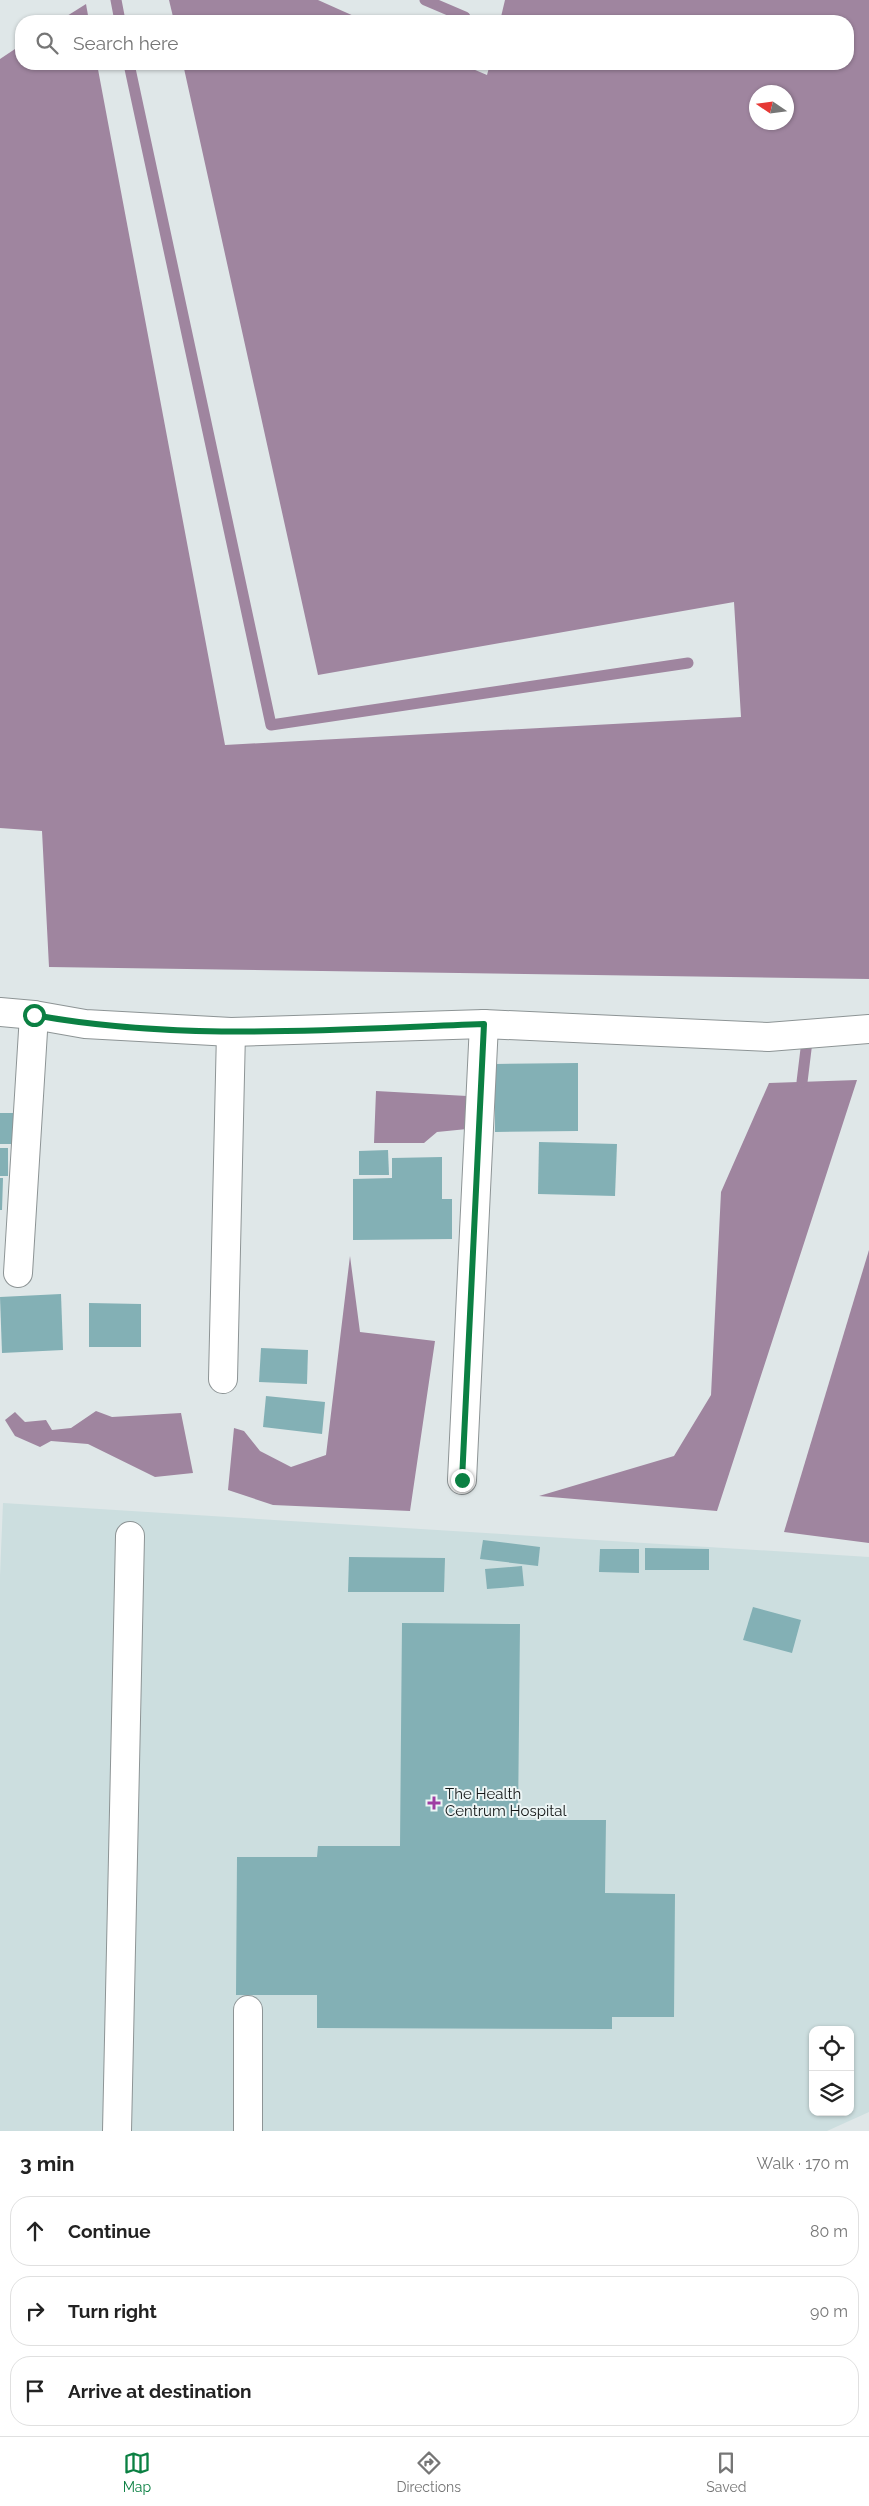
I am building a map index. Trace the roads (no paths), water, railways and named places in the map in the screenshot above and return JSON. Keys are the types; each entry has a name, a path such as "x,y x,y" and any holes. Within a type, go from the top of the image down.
{"street":[{"path":"0,1012 34,1015 85,1024 231,1032 484,1024 768,1037 869,1029"},
{"path":"18,1273 34,1015"},
{"path":"462,1480 484,1024"},
{"path":"223,1379 231,1032"},
{"path":"117,2131 130,1536"},
{"path":"248,2010 248,2131"}],"waterway":[{"path":"116,0 119,15"},
{"path":"425,0 460,15"},
{"path":"130,70 271,725 688,663"},
{"path":"802,1082 807,1041 814,1041"}],"place":[{"name":"The Health Centrum Hospital","path":"434,1803"}]}
